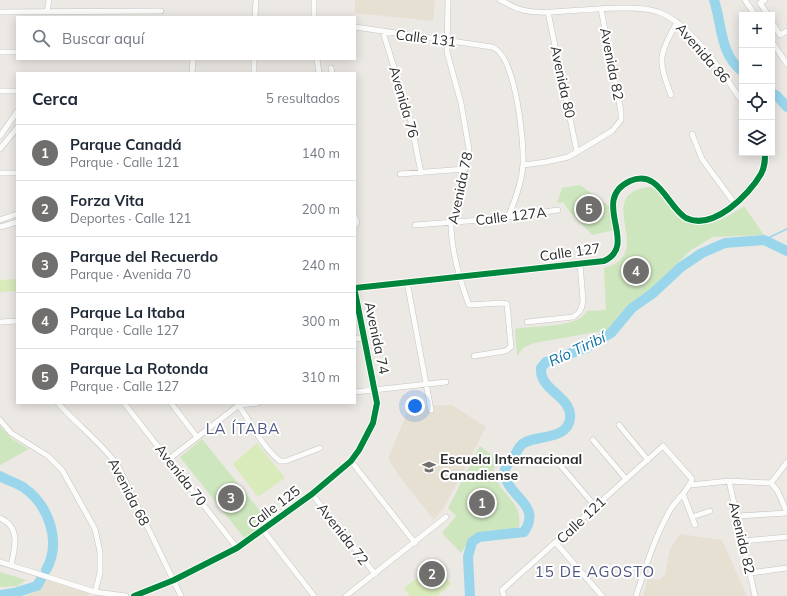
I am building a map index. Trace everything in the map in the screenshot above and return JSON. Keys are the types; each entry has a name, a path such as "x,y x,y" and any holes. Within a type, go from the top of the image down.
{"street":[{"path":"46,12 49,0"},
{"path":"255,16 256,0"},
{"path":"314,0 314,16"},
{"name":"Avenida 78","path":"448,0 446,40 450,64 458,90 468,139 469,153 451,223 451,234 458,276 469,305 502,302 507,304 511,348 505,351 474,356"},
{"path":"500,0 521,10 533,12 601,9"},
{"path":"745,0 753,12"},
{"path":"765,0 760,3 766,12"},
{"name":"Avenida 86","path":"601,9 646,10 658,12 677,22 687,30 728,80 739,97"},
{"name":"Avenida 82","path":"577,152 612,131 621,120 601,9"},
{"path":"85,11 85,16"},
{"path":"0,12 160,11"},
{"name":"Avenida 80","path":"548,12 577,152"},
{"path":"671,95 662,69 661,58 663,48 677,22"},
{"name":"Calle 131","path":"356,27 496,48 502,54 507,66 520,116 523,165"},
{"path":"775,27 780,35 787,30"},
{"name":"Avenida 76","path":"383,32 411,122 421,173"},
{"path":"775,46 787,64"},
{"path":"0,52 16,52"},
{"path":"192,72 193,60"},
{"path":"254,60 254,72"},
{"path":"317,60 319,72"},
{"path":"0,91 16,91"},
{"path":"1,134 16,113"},
{"path":"1,134 16,131"},
{"path":"0,149 16,131"},
{"path":"692,134 702,159 735,204"},
{"path":"508,217 516,198 523,165 568,157 577,152"},
{"name":"Calle 127","path":"356,288 604,261 612,257 617,250 619,243 612,208 619,190 631,181 640,180 655,184 662,189 678,213 691,220 698,221 715,217 735,204 762,173 765,156"},
{"path":"400,174 465,169"},
{"path":"0,173 16,173"},
{"name":"Calle 127A","path":"415,225 451,223 558,210"},
{"path":"0,220 16,214"},
{"path":"0,227 16,222"},
{"path":"527,322 573,317 579,313 583,300 580,264"},
{"path":"407,282 431,410"},
{"name":"Avenida 74","path":"356,298 363,338 375,389"},
{"path":"0,322 16,321"},
{"path":"356,339 363,338"},
{"path":"356,392 446,382"},
{"name":"Calle 125","path":"134,596 174,580 237,548 312,494 351,461 359,450 373,423 377,408 375,389"},
{"name":"Avenida 68","path":"59,404 75,422 107,450 118,466 181,596"},
{"name":"Avenida 70","path":"125,404 237,548"},
{"path":"172,404 197,437"},
{"path":"169,460 238,404 256,433 280,461 286,461 320,448"},
{"path":"0,420 18,439 48,456 57,463 66,476 95,529 100,552 100,573 95,592"},
{"path":"619,425 648,460"},
{"path":"593,440 626,479"},
{"name":"Calle 121","path":"504,595 502,590 663,446 692,479 690,485"},
{"path":"351,461 415,542"},
{"path":"772,483 787,462"},
{"path":"561,466 596,506"},
{"path":"636,596 656,535 670,509 690,485 729,481 772,483"},
{"name":"Avenida 82","path":"729,481 755,596"},
{"path":"737,516 787,513 777,490 772,483"},
{"name":"Avenida 72","path":"312,494 375,574"},
{"path":"683,494 696,525"},
{"path":"692,517 710,511"},
{"path":"346,596 446,517"},
{"path":"0,518 11,526 15,535 16,544 11,565"},
{"path":"263,530 314,596"},
{"path":"743,541 787,536"},
{"path":"556,543 602,596"},
{"path":"0,562 95,592 126,596"},
{"path":"750,573 787,568"}],"shaded area":[{"path":"355,0 435,0 433,21 355,13"},
{"name":"Escuela Internacional Canadiense","path":"452,405 486,427 445,506 434,520 399,476 388,458 410,406"},
{"path":"680,534 722,540 747,596 643,596 648,578 659,580 665,575 670,549"},
{"path":"44,580 89,593 88,596 24,596 39,591"}],"green space":[{"path":"580,185 609,206 614,230 592,235 569,211 563,202 557,203 562,188"},
{"path":"647,187 657,189 665,198 672,210 680,218 689,223 698,225 708,224 727,217 744,206 764,235 713,237 691,250 608,330 534,343 523,348 517,356 515,329 565,324 582,317 587,311 606,310 604,268 619,261 626,251 627,239 623,213 625,202 632,193"},
{"path":"16,279 16,291 0,292 0,280"},
{"path":"0,426 12,439 29,449 0,465"},
{"path":"202,439 268,521 245,539 180,457"},
{"path":"257,443 285,478 258,497 233,464"},
{"path":"480,446 497,459 493,472 498,483 513,502 519,514 519,526 513,530 491,530 473,535 461,553 442,533 456,516 448,508"},
{"path":"435,564 451,584 437,596 410,596 404,588"},
{"path":"0,572 26,580 18,586 0,587"}],"waterway":[{"name":"Río Tiribí","path":"714,0 729,57 739,68"},
{"name":"Río Tiribí","path":"775,95 787,107"},
{"path":"764,240 787,229"},
{"name":"Río Tiribí","path":"470,596 468,557 472,542 479,537 524,532 529,522 529,514 526,506 510,487 506,479 506,466 522,444 558,434 568,426 570,411 562,399 545,382 542,376 541,368 546,362 586,348 611,333 632,308 652,294 681,267 702,253 725,243 764,240 787,251"},
{"path":"0,476 23,487 40,504 46,514 53,536 51,559 46,570"},
{"path":"0,595 14,593 37,586 41,579"}],"cycle path":[{"path":"356,288 604,261 614,254 617,244 613,210 614,199 619,189 630,181 640,178 656,184 686,218 696,221 707,220 729,209 748,192 762,171 765,156"},
{"path":"134,596 174,580 237,548 312,494 351,461 359,450 373,423 377,403 356,297"}],"place":[{"name":"Parque La Rotonda","path":"589,209"},
{"name":"Parque La Itaba","path":"636,271"},
{"name":"Escuela Internacional Canadiense","path":"429,467"},
{"name":"Parque del Recuerdo","path":"231,498"},
{"name":"Parque Canadá","path":"482,503"},
{"name":"Forza Vita","path":"432,574"}],"district":[{"name":"LA ÍTABA","path":"243,428"},
{"name":"15 DE AGOSTO","path":"595,571"}]}
